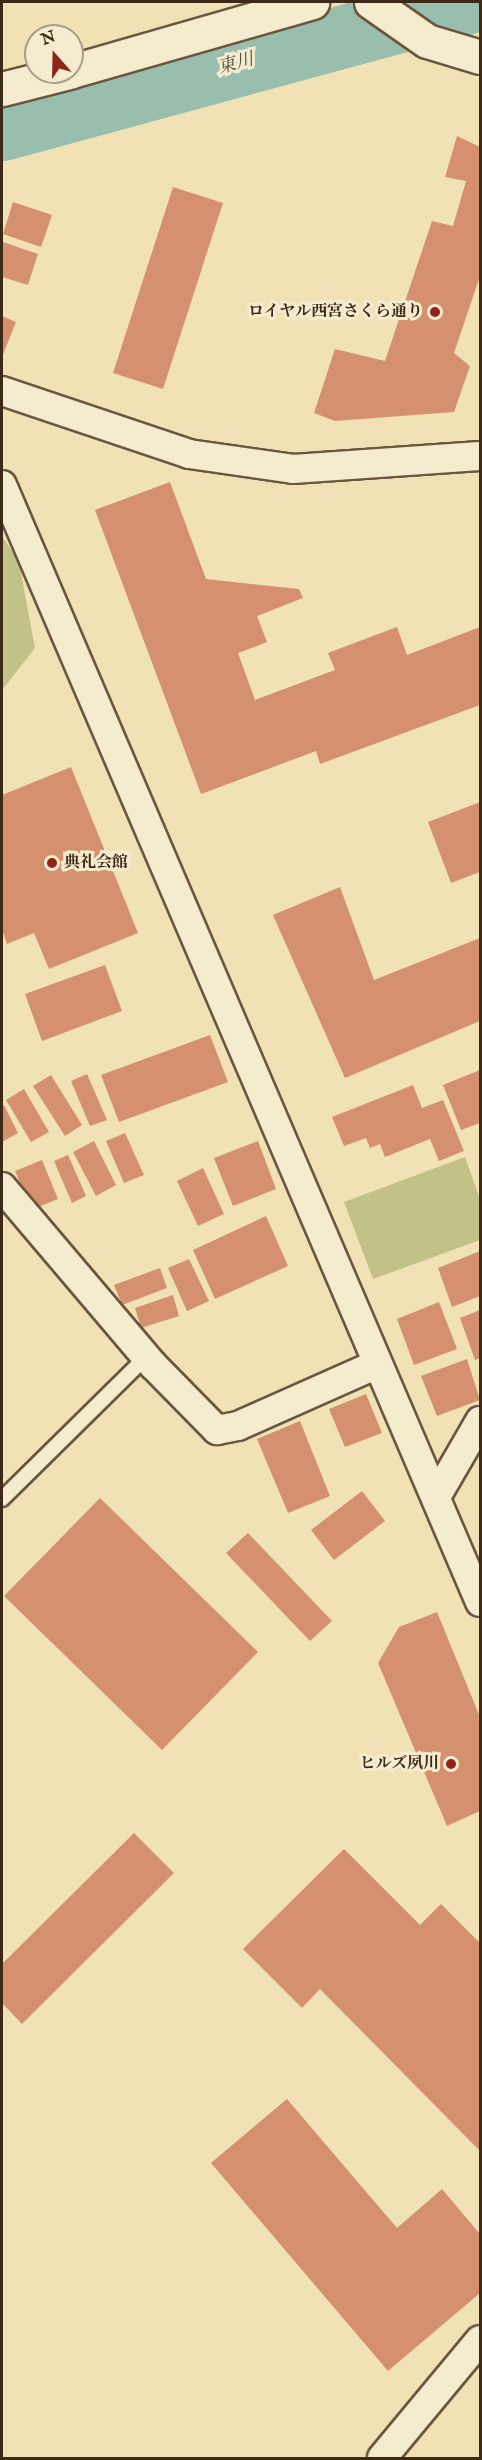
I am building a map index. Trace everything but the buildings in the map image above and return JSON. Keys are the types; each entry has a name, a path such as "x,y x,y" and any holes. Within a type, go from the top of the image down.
{"street":[{"path":"84,68 312,2"},
{"path":"374,4 427,41 480,57"},
{"path":"2,89 24,84"},
{"path":"2,392 189,454 293,469 480,456"},
{"path":"2,485 480,1602"},
{"path":"2,1187 146,1357 217,1430 238,1426 377,1364"},
{"path":"435,1497 480,1421"},
{"path":"382,2458 480,2340"}],"lane":[{"path":"2,1499 146,1357"}],"green space":[{"path":"2,536 19,562 35,648 2,690"},
{"path":"465,1157 480,1199 480,1240 373,1279 344,1202"}],"waterway":[{"name":"東川","path":"2,129 470,2"}],"place":[{"name":"ロイヤル西宮さくら通り","path":"435,312"},
{"name":"典礼会館","path":"52,863"},
{"name":"ヒルズ夙川","path":"451,1764"}]}
